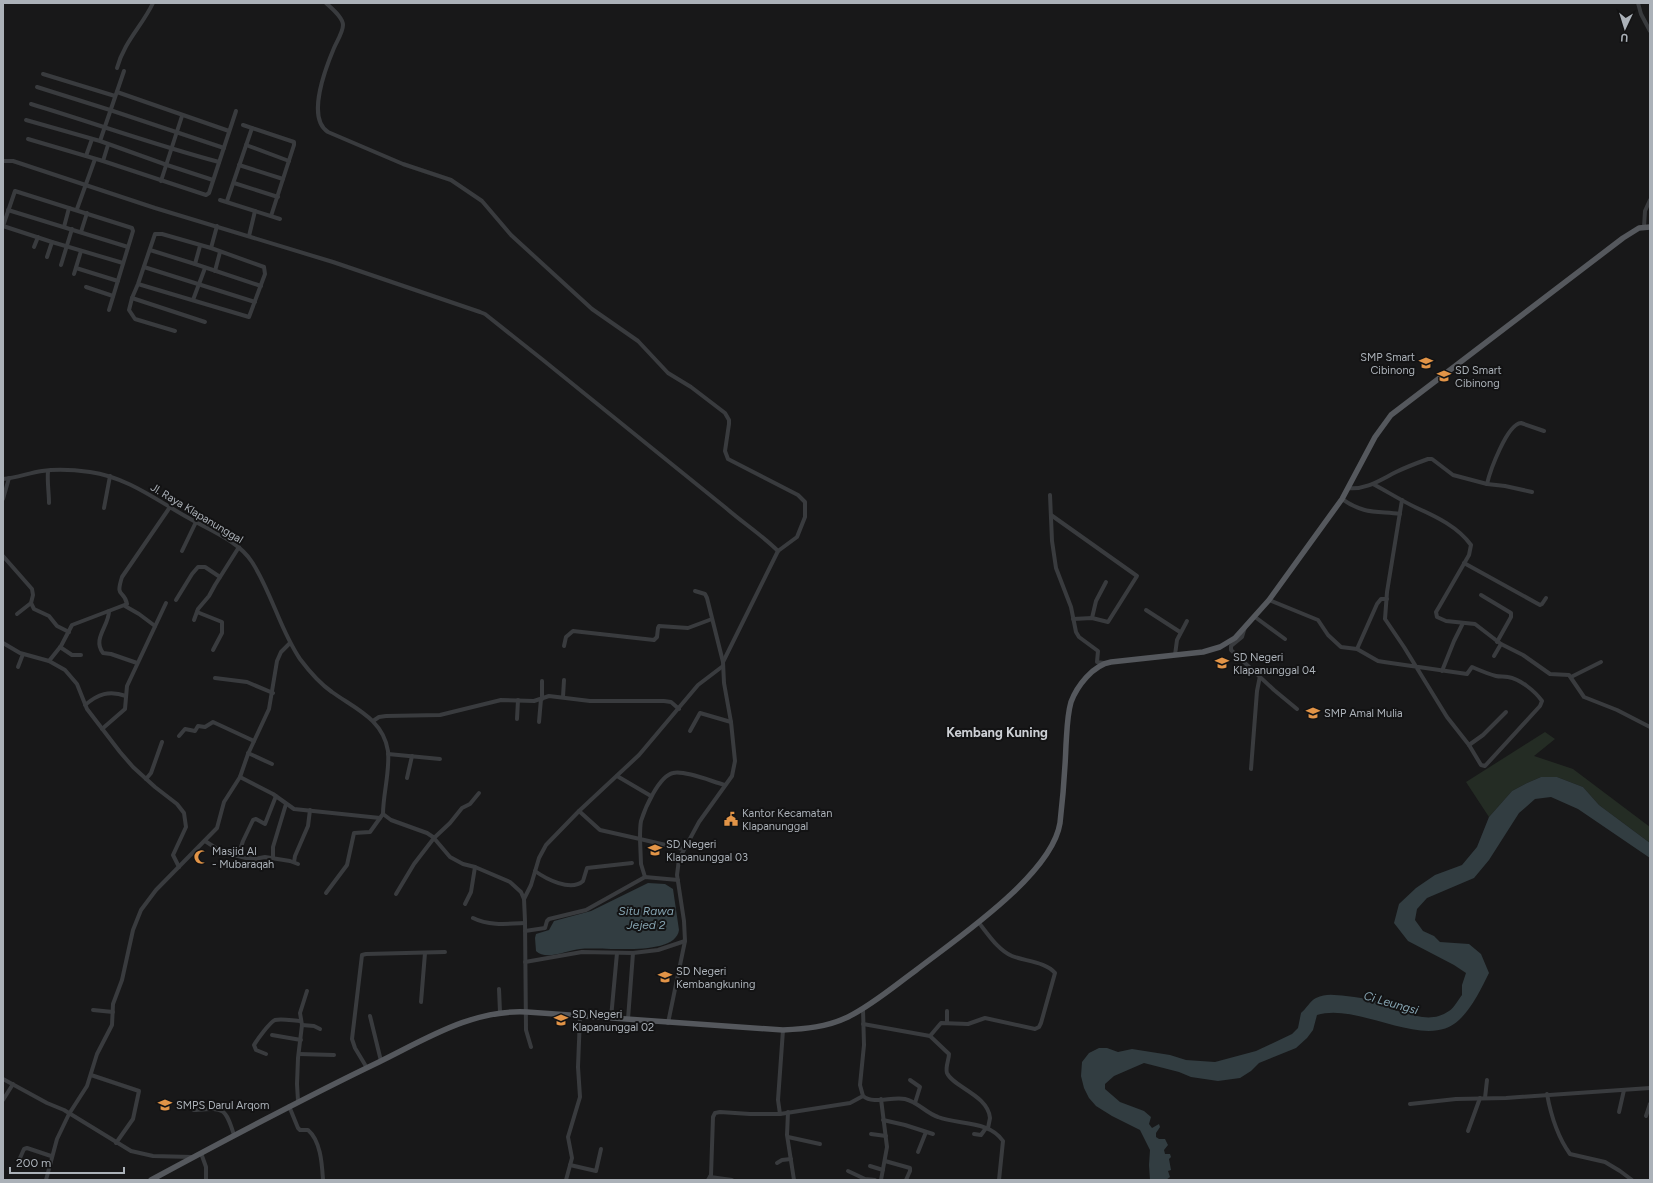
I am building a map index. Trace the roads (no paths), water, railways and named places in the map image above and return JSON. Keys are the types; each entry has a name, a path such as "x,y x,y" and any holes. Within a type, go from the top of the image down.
{"main road":[{"path":"151,1180 298,1101 434,1035 487,1015 500,1012 527,1012 783,1030 824,1026 848,1017 863,1008 979,923 1014,892 1048,853 1057,836 1062,811 1068,721 1071,703 1083,682 1094,670 1104,663 1203,652 1220,648 1235,638 1269,600 1342,499 1375,437 1393,413 1623,238 1635,230 1647,227"}],"street":[{"path":"117,68 122,53 153,3"},
{"path":"326,3 341,19 343,26 320,91 320,125 322,128 328,132 403,164 451,180 475,195 487,206 511,235 592,309 638,341 668,373 691,387 725,413 730,424 725,451 728,459 798,496 805,502 805,517 797,537 778,551 723,664 698,685 639,755 579,811 546,845 539,858 536,871 524,898 527,1012 526,1032 530,1039 531,1047"},
{"path":"1638,3 1641,14 1650,32"},
{"path":"100,141 124,71"},
{"path":"43,74 116,94 229,131"},
{"path":"37,88 110,110 224,148"},
{"path":"31,104 105,126 172,149 219,162"},
{"path":"28,139 103,161 206,195 209,193 236,111"},
{"path":"161,181 182,116"},
{"path":"26,120 100,141 213,180"},
{"path":"243,125 294,142 271,216"},
{"path":"227,201 252,128"},
{"path":"86,156 92,139"},
{"path":"103,161 108,144"},
{"path":"246,145 289,161"},
{"path":"77,209 96,160"},
{"path":"3,162 13,161 86,184 342,265 485,314 738,519 768,541 778,551"},
{"path":"239,165 283,179"},
{"path":"234,183 278,197"},
{"path":"109,310 133,231 133,228 77,209 69,208 15,191 3,226 67,247 123,263"},
{"path":"220,200 280,219"},
{"path":"1647,227 1646,211 1650,200"},
{"path":"64,226 69,208"},
{"path":"8,210 64,226 128,247"},
{"path":"249,236 255,211"},
{"path":"81,232 87,213"},
{"path":"210,248 217,226"},
{"path":"61,265 72,229"},
{"path":"138,284 248,317 250,316 261,286 265,272 264,267 210,248 157,233 154,235 129,310 135,319 174,331"},
{"path":"34,247 38,237"},
{"path":"47,257 52,242"},
{"path":"195,264 200,246"},
{"path":"150,250 261,286"},
{"path":"74,274 81,251"},
{"path":"214,271 220,252"},
{"path":"144,267 255,302"},
{"path":"76,268 118,282"},
{"path":"193,300 205,268"},
{"path":"86,287 113,296"},
{"path":"132,298 206,322"},
{"path":"1487,484 1489,473 1511,428 1518,423 1521,423 1544,431"},
{"path":"1348,488 1360,488 1373,484 1397,471 1428,459 1432,460 1453,475 1487,484 1532,492"},
{"path":"48,471 47,483 49,490 49,503"},
{"name":"Jl. Raya Klapanunggal","path":"3,479 48,471 88,472 110,476 143,491 239,547 252,562 272,598 290,644 299,658 315,677 331,691 366,714 373,721 384,740 388,754 382,816"},
{"path":"104,508 110,476"},
{"path":"3,499 9,478"},
{"path":"1373,484 1438,517 1455,529 1471,545 1471,549 1464,563 1450,586 1436,614 1437,617 1446,621 1475,624 1499,643 1523,655 1550,674 1567,675 1572,677 1584,697 1617,710 1650,727"},
{"path":"1050,495 1050,515 1054,561 1069,601 1077,634 1098,651 1097,662 1104,663"},
{"path":"1342,499 1364,511 1400,514"},
{"path":"1269,600 1318,620 1328,635 1341,647 1357,648 1378,661 1417,667 1442,671 1467,674 1472,667 1496,676 1508,677 1521,682 1542,701 1535,711 1484,766 1481,765 1469,745 1447,717 1417,667 1385,619 1402,500"},
{"path":"125,606 127,602 119,593 119,586 122,577 170,507"},
{"path":"1050,515 1137,576 1108,622 1092,618 1073,620"},
{"path":"182,552 196,522"},
{"path":"194,620 201,604 210,596 239,547"},
{"path":"3,556 32,589 33,595 31,603 17,614"},
{"path":"1464,563 1540,605 1546,598"},
{"path":"176,600 198,567 205,567 220,577"},
{"path":"1092,618 1096,601 1106,582"},
{"path":"668,1023 685,941 684,921 678,880 678,866 684,849 699,822 732,776 735,767 731,722 723,664 709,604 705,594 695,591"},
{"path":"1481,595 1511,613 1511,617 1494,656"},
{"path":"1357,648 1377,604 1381,599 1387,600"},
{"path":"31,603 34,609 48,616 57,626 69,632"},
{"path":"102,729 125,709 127,686 166,603"},
{"path":"49,661 60,647 72,625 125,606"},
{"path":"125,606 155,626"},
{"path":"1146,610 1180,632"},
{"path":"109,611 107,622 98,642 100,650 102,653 111,654 137,663"},
{"path":"197,612 222,622 221,634 213,650"},
{"path":"1255,617 1285,639"},
{"path":"564,646 566,637 573,631 654,640 657,637 658,628 660,626 688,628 712,620"},
{"path":"1175,655 1177,640 1187,621"},
{"path":"1442,671 1463,623"},
{"path":"1245,627 1242,637 1231,646 1231,650 1297,709"},
{"path":"3,644 14,651 49,661 65,670 77,684 85,705 102,729 133,767 173,801 184,813 186,827 173,855 178,867"},
{"path":"46,1180 57,1139 87,1086 97,1054 112,1025 114,1001 124,976 133,930 141,910 156,890 216,828 224,802 240,777 248,753 270,709 277,661 281,652 290,644"},
{"path":"60,647 72,654 81,655"},
{"path":"18,667 23,654"},
{"path":"1572,677 1601,662"},
{"path":"1251,769 1257,691 1260,676"},
{"path":"215,678 247,682 273,693"},
{"path":"563,698 564,680"},
{"path":"539,722 542,699 542,681"},
{"path":"85,705 97,696 112,692 126,696"},
{"path":"373,721 381,717 440,715 501,700 534,701 549,696 590,700 664,701 671,702 679,709"},
{"path":"517,718 518,700"},
{"path":"1469,745 1484,736 1506,712"},
{"path":"690,731 700,713 731,722"},
{"path":"179,736 185,729 195,731 198,726 205,727 213,722 254,741"},
{"path":"146,779 151,773 162,742"},
{"path":"248,753 272,764"},
{"path":"388,754 440,759"},
{"path":"407,778 412,756"},
{"path":"644,877 641,864 641,821 651,796 661,783 669,774 674,772 695,776 725,785"},
{"path":"617,776 651,796"},
{"path":"240,777 276,796 294,809 326,813 382,816 420,829 434,838 450,856 464,864 475,867 510,882 519,889 524,898"},
{"path":"396,894 414,864 434,838 450,823 462,808 470,804 479,793"},
{"path":"238,856 243,841 254,819 265,824 276,796"},
{"path":"273,858 273,847 286,804"},
{"path":"205,841 218,850 238,856 252,859 265,857 296,863 295,856 308,826 310,810"},
{"path":"579,811 600,830 684,849"},
{"path":"326,893 347,865 354,833 370,832 382,816"},
{"path":"536,871 552,882 562,884 578,884 583,881 586,868 632,863"},
{"path":"465,904 471,892 475,867"},
{"path":"525,931 545,928 549,919 586,910 644,877 678,880"},
{"path":"473,918 481,922 525,923"},
{"path":"930,1036 941,1023 947,1022 968,1024 988,1018 1034,1029 1039,1027 1041,1023 1056,973 1029,960 1012,956 1007,953 989,936 979,923"},
{"path":"525,962 582,952 633,953 658,950 685,941"},
{"path":"367,1068 355,1048 352,1038 361,957 366,954 445,952"},
{"path":"421,1002 425,953"},
{"path":"611,1018 617,953"},
{"path":"628,1019 633,953"},
{"path":"499,988 500,1012"},
{"path":"298,1101 297,1084 302,1023 300,1012 307,992"},
{"path":"863,1008 864,1045 860,1085 863,1096"},
{"path":"93,1010 113,1012"},
{"path":"947,1022 948,1011"},
{"path":"370,1016 382,1061"},
{"path":"566,1180 572,1155 568,1137 580,1097 578,1067 580,1016"},
{"path":"266,1054 256,1050 254,1044 273,1022 278,1020 302,1023 314,1026 320,1030"},
{"path":"863,1024 930,1036 948,1054 947,1070 949,1076 974,1094 990,1115 987,1128 981,1135 974,1134"},
{"path":"780,1114 778,1100 783,1030"},
{"path":"272,1035 301,1040"},
{"path":"299,1054 334,1054"},
{"path":"91,1075 139,1091 133,1118 116,1143"},
{"path":"3,1079 70,1114 131,1151 153,1156 192,1158"},
{"path":"910,1080 920,1087 915,1103"},
{"path":"1468,1131 1482,1098 1487,1080"},
{"path":"3,1100 13,1084"},
{"path":"1410,1104 1446,1100 1650,1088"},
{"path":"1619,1112 1624,1090"},
{"path":"1547,1094 1552,1120 1570,1154 1605,1162 1620,1170 1632,1180"},
{"path":"863,1096 872,1100 904,1098 938,1117 964,1121 987,1128 1001,1137 1003,1141 999,1180"},
{"path":"732,1180 709,1178 713,1117 715,1113 780,1114 850,1103 863,1096"},
{"path":"881,1099 887,1147 881,1180"},
{"path":"1646,1116 1650,1104"},
{"path":"289,1106 298,1128 300,1130 308,1130 312,1134 320,1154 323,1180"},
{"path":"194,1110 214,1109 224,1112 228,1117 234,1135"},
{"path":"788,1112 788,1137 794,1180"},
{"path":"883,1120 932,1134"},
{"path":"918,1152 926,1132"},
{"path":"871,1134 886,1136"},
{"path":"788,1137 820,1144"},
{"path":"20,1158 24,1149 27,1148 52,1156"},
{"path":"570,1165 596,1172 601,1149"},
{"path":"201,1153 206,1167 206,1180"},
{"path":"777,1163 781,1160 791,1159"},
{"path":"884,1161 910,1168 906,1180"},
{"path":"870,1166 883,1170"},
{"path":"848,1171 864,1179 875,1180"}],"water":[{"path":"1541,777 1557,777 1583,787 1599,805 1650,843 1650,858 1578,809 1551,797 1535,799 1519,813 1489,860 1474,878 1427,898 1417,909 1415,920 1423,931 1434,936 1440,942 1469,944 1481,954 1489,973 1472,1004 1459,1020 1445,1028 1429,1031 1411,1029 1353,1015 1334,1013 1317,1015 1313,1030 1296,1048 1259,1063 1251,1071 1240,1078 1218,1081 1191,1077 1179,1072 1144,1063 1114,1076 1105,1084 1105,1089 1120,1102 1144,1111 1151,1117 1149,1124 1152,1128 1159,1124 1160,1127 1156,1133 1156,1137 1159,1139 1165,1139 1168,1145 1164,1150 1165,1154 1170,1154 1171,1157 1169,1159 1171,1170 1168,1171 1170,1177 1166,1180 1150,1180 1150,1150 1140,1130 1096,1106 1089,1098 1084,1088 1081,1076 1082,1062 1089,1053 1099,1048 1107,1048 1118,1052 1132,1049 1170,1055 1186,1060 1215,1062 1256,1051 1292,1034 1298,1028 1301,1013 1314,999 1327,995 1350,996 1371,1000 1423,1017 1440,1015 1451,1010 1462,995 1462,985 1466,973 1454,965 1408,941 1394,923 1399,904 1416,888 1435,875 1462,865 1477,847 1489,817 1512,791"},
{"name":"Situ Rawa Jejed 2","path":"648,883 665,884 673,889 679,930 674,939 665,944 651,948 590,948 551,955 540,954 536,951 536,934 549,930 554,921 591,911"}],"place":[{"name":"SMP Smart Cibinong","path":"1426,363"},
{"name":"SD Smart Cibinong","path":"1444,376"},
{"name":"SD Negeri Klapanunggal 04","path":"1222,663"},
{"name":"SMP Amal Mulia","path":"1313,713"},
{"name":"Kantor Kecamatan Klapanunggal","path":"731,819"},
{"name":"SD Negeri Klapanunggal 03","path":"655,850"},
{"name":"Masjid Al - Mubaraqah","path":"201,857"},
{"name":"SD Negeri Kembangkuning","path":"665,977"},
{"name":"SD Negeri Klapanunggal 02","path":"561,1020"},
{"name":"SMPS Darul Arqom","path":"165,1105"}],"district":[{"name":"Kembang Kuning","path":"997,732"}],"water label":[{"name":"Ci Leungsi","path":"1391,1003"}]}
